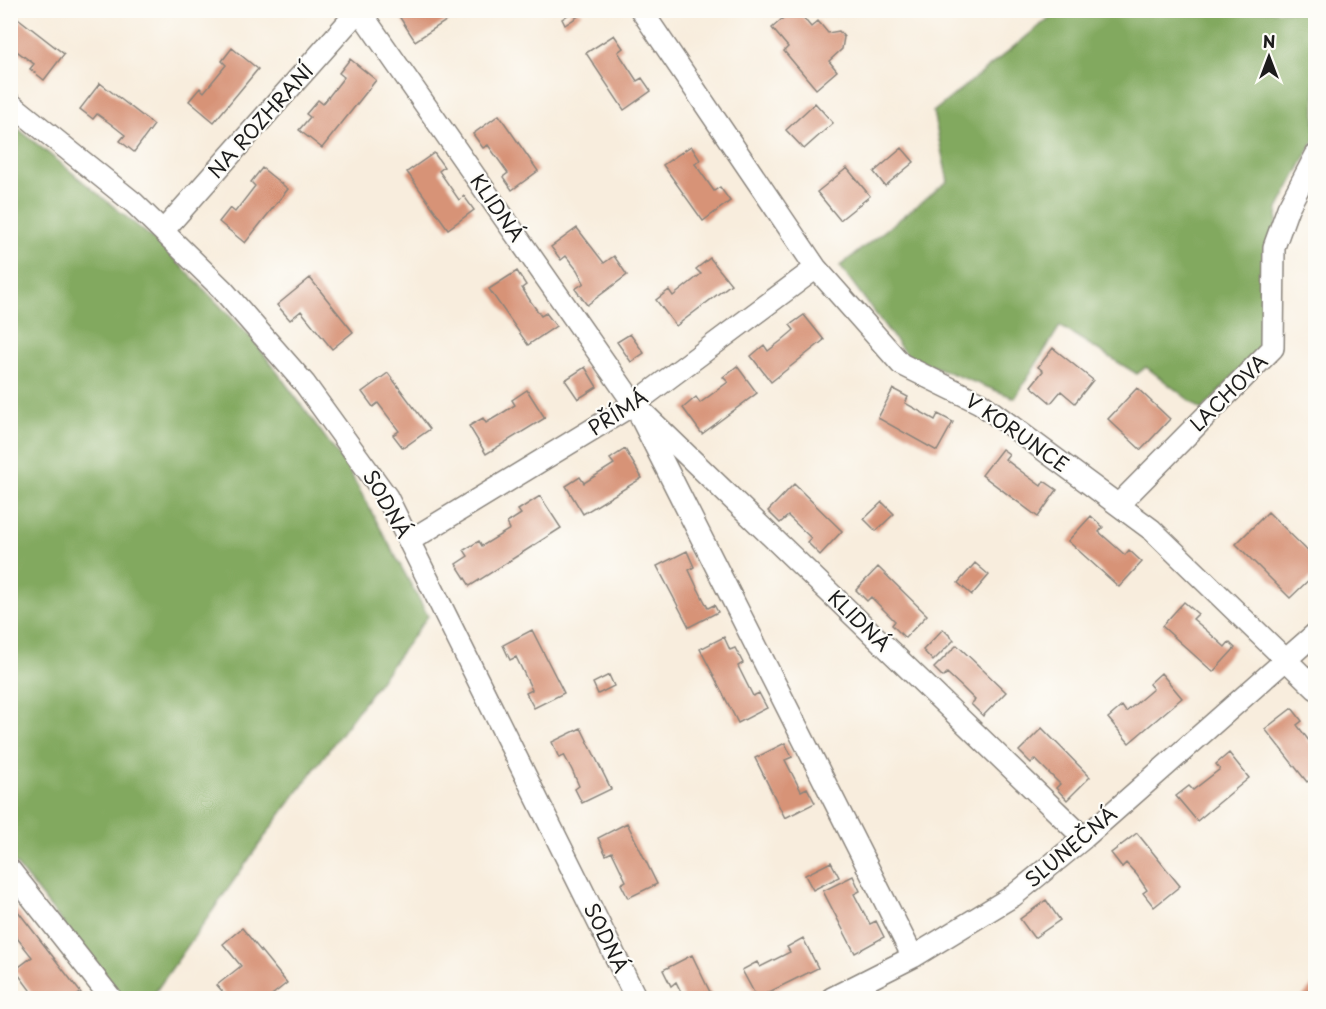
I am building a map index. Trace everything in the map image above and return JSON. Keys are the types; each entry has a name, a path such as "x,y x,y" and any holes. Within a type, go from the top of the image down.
{"street":[{"name":"V KORUNCE","path":"641,10 816,268 901,364 980,403 1152,530 1316,689"},
{"name":"NA ROZHRANÍ","path":"163,231 359,11"},
{"name":"KLIDNÁ","path":"359,11 634,404 913,957"},
{"name":"SODNÁ","path":"10,103 134,203 222,289 305,384 387,496 636,999"},
{"name":"LACHOVA","path":"1118,505 1273,348 1274,247 1288,207 1316,155"},
{"name":"PŘÍMÁ","path":"408,541 634,404 816,268"},
{"name":"KLIDNÁ","path":"634,404 1084,838"},
{"name":"SLUNEČNÁ","path":"832,999 913,957 1013,896 1084,838 1316,633"},
{"path":"10,870 111,999"}],"green space":[{"path":"1058,11 1315,11 1315,139 1278,209 1264,343 1202,410 1146,367 1137,374 1060,326 1015,398 907,356 840,266 948,181 933,112"},
{"path":"10,122 162,246 255,342 347,467 428,616 273,825 151,998 122,998 11,858"}],"building":[{"path":"402,10 463,10 415,41 397,13"},
{"path":"570,10 583,13 565,25 562,19 571,13"},
{"path":"792,10 797,10 811,27 818,21 828,33 839,31 844,37 842,49 829,61 837,71 816,89 784,51 788,47 772,28"},
{"path":"10,12 64,54 44,80 30,69 34,64 10,46"},
{"path":"614,35 623,48 618,52 637,81 642,78 651,91 624,110 586,53"},
{"path":"232,48 258,69 214,122 189,101 200,88 204,92 226,65 222,61"},
{"path":"350,59 376,80 322,148 299,130 310,117 306,114 318,100 323,104 344,77 339,73"},
{"path":"100,83 154,125 134,152 120,141 125,135 97,114 93,119 80,109"},
{"path":"815,103 833,123 804,149 786,130"},
{"path":"499,115 538,171 512,190 503,177 508,173 488,145 483,148 473,134"},
{"path":"691,146 700,160 695,164 714,191 720,187 730,201 703,221 663,165"},
{"path":"902,148 914,162 885,186 874,172"},
{"path":"434,153 444,167 439,171 459,200 464,196 474,210 448,229 407,172"},
{"path":"262,168 288,189 245,243 219,222 230,208 235,212 255,186 251,182"},
{"path":"847,168 870,196 840,220 817,192"},
{"path":"577,228 604,263 614,256 627,275 587,305 575,289 584,283 577,270 566,256 561,260 551,247"},
{"path":"710,258 731,284 676,326 656,300 669,290 673,296 701,274 696,269"},
{"path":"517,271 526,285 522,288 531,302 541,316 546,313 556,326 528,345 489,289"},
{"path":"310,278 353,332 332,349 301,311 290,320 277,305"},
{"path":"804,315 824,340 771,382 751,356 764,345 768,351 781,341 794,330 790,325"},
{"path":"630,334 644,353 631,362 617,342"},
{"path":"1053,348 1093,380 1075,403 1061,391 1051,403 1031,386 1043,371 1038,367"},
{"path":"737,366 757,393 702,434 683,408 696,397 700,403 728,382 723,377"},
{"path":"585,367 597,387 578,399 565,380"},
{"path":"388,373 430,429 403,448 393,435 399,431 378,403 373,407 362,392"},
{"path":"1137,388 1170,419 1141,450 1108,419"},
{"path":"893,389 908,397 905,403 935,420 938,414 953,422 937,451 878,418"},
{"path":"527,390 545,418 486,454 469,426 483,418 486,423 501,414 515,405 512,400"},
{"path":"625,449 642,478 583,514 566,486 580,477 584,483 614,464 610,459"},
{"path":"1002,449 1009,454 1005,459 1026,475 1041,486 1044,481 1057,490 1038,517 982,475"},
{"path":"794,484 842,531 820,555 807,542 811,538 788,516 780,523 768,511"},
{"path":"540,496 561,528 470,586 456,564 468,556 464,550 479,541 482,546 510,529 507,523 521,514 518,510"},
{"path":"882,502 894,514 876,531 864,519"},
{"path":"1268,512 1316,559 1316,573 1290,598 1236,544"},
{"path":"1091,516 1103,527 1099,532 1125,555 1129,550 1142,562 1119,587 1068,541"},
{"path":"687,551 694,567 689,570 696,585 708,608 714,605 718,612 689,627 657,566"},
{"path":"975,563 989,575 972,595 958,583"},
{"path":"878,567 927,615 905,638 892,625 895,621 871,597 867,601 856,590"},
{"path":"1184,602 1198,614 1193,619 1225,647 1229,642 1235,648 1213,672 1162,626"},
{"path":"943,629 954,640 933,661 923,650"},
{"path":"532,630 564,693 534,708 526,693 532,690 516,657 510,660 503,645"},
{"path":"724,637 730,650 735,648 743,663 738,666 753,696 759,693 767,708 738,723 700,649"},
{"path":"957,645 1006,692 983,716 971,704 975,700 963,688 947,673 943,677 934,668"},
{"path":"1161,673 1182,698 1129,743 1108,718 1122,706 1126,712 1153,689 1149,684"},
{"path":"609,675 614,686 598,694 593,683"},
{"path":"1292,708 1302,721 1297,725 1316,750 1316,775 1307,782 1265,729"},
{"path":"581,728 611,789 582,803 575,789 579,786 572,770 564,755 559,758 552,742"},
{"path":"1042,728 1090,777 1067,800 1056,788 1060,784 1035,759 1031,763 1019,751"},
{"path":"785,743 792,757 785,760 801,791 807,788 815,803 785,818 755,758"},
{"path":"1229,753 1249,778 1197,821 1176,796 1189,786 1193,790 1220,769 1216,764"},
{"path":"627,823 657,884 628,898 621,884 626,881 612,852 606,855 598,838"},
{"path":"1137,833 1180,886 1154,907 1143,893 1147,890 1137,875 1126,863 1122,867 1111,853"},
{"path":"831,862 839,877 813,890 805,875"},
{"path":"853,876 860,891 854,894 870,924 876,921 884,937 855,953 823,891"},
{"path":"1046,900 1060,920 1034,938 1020,919"},
{"path":"17,910 81,993 73,998 36,998 15,970 32,957 10,929 10,915"},
{"path":"242,928 287,983 268,998 228,998 217,985 241,966 223,944"},
{"path":"803,938 818,968 757,998 742,970 757,962 760,967 790,952 787,947"},
{"path":"692,955 713,998 684,998 676,982 671,986 663,970"},
{"path":"1316,980 1316,998 1301,998 1309,989"}]}
